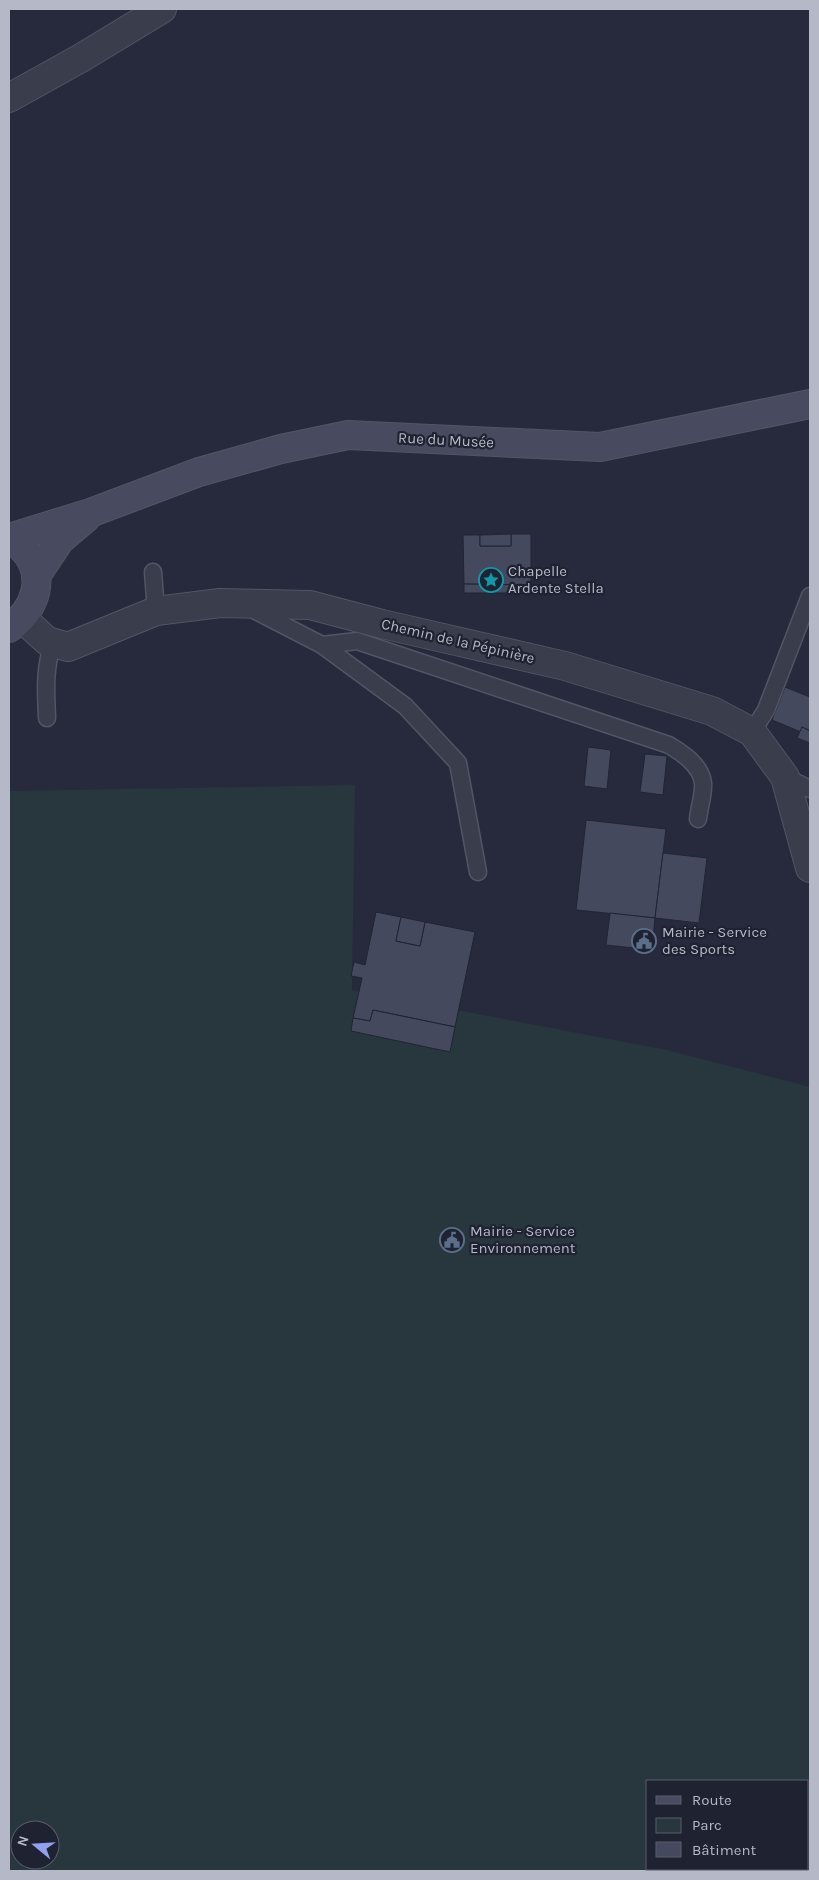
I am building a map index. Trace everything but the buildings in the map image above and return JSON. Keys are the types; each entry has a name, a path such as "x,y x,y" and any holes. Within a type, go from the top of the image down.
{"main road":[{"name":"Rue du Musée","path":"9,538 90,513 199,472 282,449 348,435 600,447 810,404"},
{"name":"Rue du Musée","path":"36,576 60,540 90,513"},
{"path":"9,538 21,548 31,561 36,576 36,592 30,608 15,623"}],"street":[{"path":"9,98 81,58 162,9"},
{"name":"Chemin de la Pépinière","path":"53,644 68,647 156,611 242,603 310,605 382,624 565,666 712,711 752,732 785,777 810,868"},
{"path":"15,623 53,644"}],"lane":[{"path":"153,572 156,611"},
{"path":"752,732 766,710 810,596"},
{"path":"242,603 322,645 404,706 458,763 478,872"},
{"path":"322,645 357,641 668,745 685,755 697,769 703,782 698,819"},
{"path":"47,718 45,681 48,658 53,644"},
{"path":"785,777 810,789"}],"green space":[{"path":"355,785 352,990 667,1050 810,1087 810,1871 9,1871 9,791"}],"place":[{"name":"Chapelle Ardente Stella","path":"491,580"},
{"name":"Mairie - Service des Sports","path":"644,941"},
{"name":"Mairie - Service Environnement","path":"452,1240"}]}
